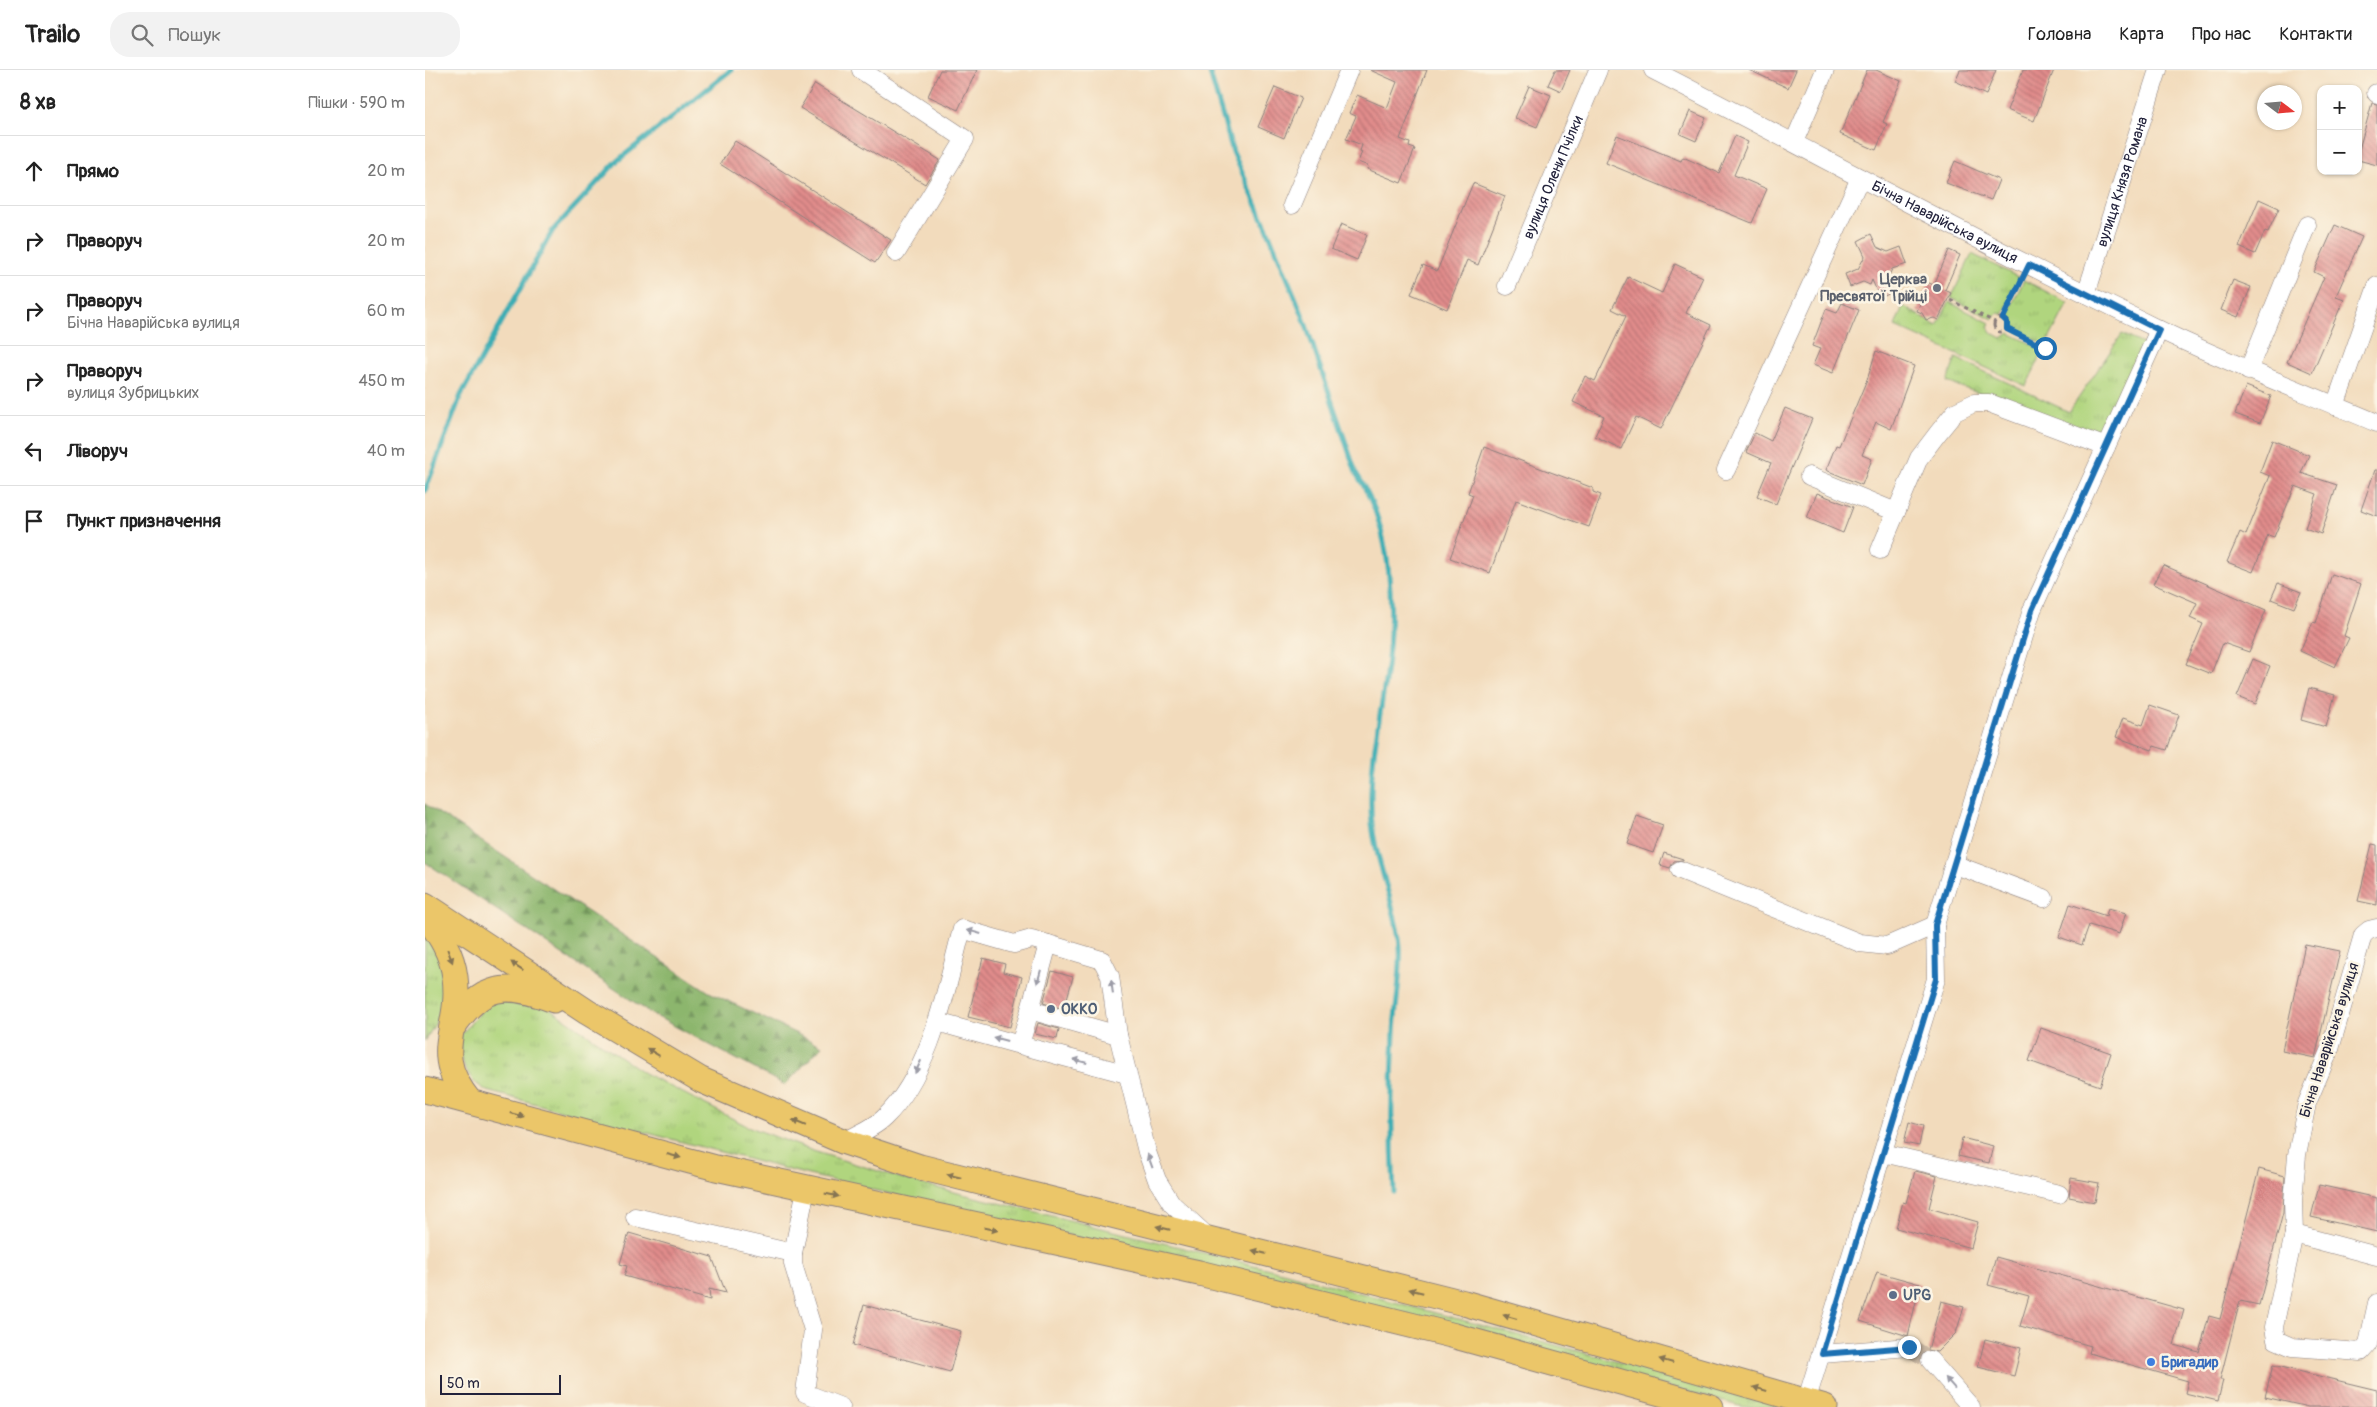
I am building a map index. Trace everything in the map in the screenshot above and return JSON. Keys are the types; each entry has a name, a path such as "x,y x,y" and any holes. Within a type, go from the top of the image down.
{"highway":[{"path":"425,905 587,1012 701,1080 845,1142 919,1167 1463,1303 1815,1405"},
{"path":"425,914 444,942 452,962 456,994 450,1031 449,1064 460,1090 470,1102"},
{"path":"450,1031 464,1010 475,999 488,992 508,988 531,991 587,1012"},
{"path":"425,1090 716,1168 1209,1276 1455,1336 1707,1406"}],"street":[{"path":"861,70 965,140 896,253"},
{"path":"1292,205 1349,70"},
{"name":"вулиця Олени Пчілки","path":"1507,286 1598,70"},
{"name":"Бічна Наварійська вулиця","path":"1653,70 2029,265 2159,330 2248,371 2377,423"},
{"path":"1794,142 1825,70"},
{"name":"вулиця Князя Романа","path":"2087,294 2158,70"},
{"path":"1726,470 1860,178"},
{"path":"2248,371 2307,225"},
{"path":"2335,406 2377,286"},
{"path":"1815,1405 1822,1354 1936,979 1935,925 2032,610 2159,330"},
{"path":"1880,550 1919,458 1955,412 1974,403 1989,403 2106,447"},
{"path":"1809,476 1896,512"},
{"path":"1953,864 2044,898"},
{"path":"1680,870 1859,943 1887,946 1935,925"},
{"name":"Бічна Наварійська вулиця","path":"2377,928 2369,930 2361,940 2335,1033 2307,1104 2297,1155 2293,1201 2294,1234 2275,1327 2276,1340 2292,1347 2361,1352 2368,1344 2377,1303"},
{"path":"845,1142 883,1119 902,1096 917,1069 937,1022 962,929 1014,944 1032,939 1102,960 1110,976 1118,1035 1147,1152 1157,1180 1172,1204 1210,1239"},
{"path":"1020,1045 1048,944"},
{"path":"1030,1010 1118,1035"},
{"path":"937,1022 1127,1074"},
{"path":"1883,1153 2059,1194"},
{"path":"806,1189 793,1253 793,1264 813,1330 805,1393 841,1407"},
{"path":"635,1218 793,1253"},
{"path":"2294,1234 2377,1256"},
{"path":"1822,1354 1909,1347"},
{"path":"1929,1360 1971,1407"}],"path":[{"path":"2007,329 2001,332 1997,331 1994,328 1995,322 1999,318 2003,318 2029,265"},
{"path":"1950,300 1995,322"},
{"path":"2003,318 2007,322 2007,329"},
{"path":"2007,329 2049,349"}],"green space":[{"path":"1972,254 2020,278 2003,315 1999,313 1993,319 1951,298"},
{"path":"2024,280 2068,303 2046,345 2011,328 2013,324 2011,319 2006,317"},
{"path":"1949,302 1990,323 1988,327 1991,332 2002,338 2009,333 2044,350 2026,386 1895,326 1903,306 1937,326"},
{"path":"2122,334 2145,345 2108,420 2091,433 1947,382 1956,358 2069,412"},
{"path":"425,804 709,992 822,1046 785,1085 652,1014 425,862"},
{"path":"425,934 436,943 447,992 435,1024 425,1041"},
{"path":"491,999 542,1003 644,1073 747,1126 813,1151 917,1183 1286,1273 1787,1407 1744,1407 1283,1285 809,1175 487,1091 474,1082 465,1068 460,1053 461,1035"}],"building":[{"path":"940,70 977,70 958,110 928,96"},
{"path":"1370,70 1427,70 1400,139 1410,143 1409,147 1415,149 1401,183 1367,169 1368,166 1358,162 1362,152 1360,151 1362,145 1346,139 1356,116 1349,113 1357,95 1387,108 1397,82"},
{"path":"1555,70 1570,70 1561,91 1548,85"},
{"path":"1749,70 1796,70 1788,88"},
{"path":"1867,70 1876,70 1901,81 1883,122 1887,124 1876,150 1840,134"},
{"path":"1960,70 1996,70 1986,95 1955,81"},
{"path":"2023,70 2054,70 2034,121 2007,110"},
{"path":"815,84 940,160 925,184 800,108"},
{"path":"1529,86 1551,95 1537,127 1515,118"},
{"path":"1275,87 1301,98 1284,138 1258,127"},
{"path":"2372,103 2377,104 2377,165 2362,161 2362,139"},
{"path":"1690,111 1706,118 1696,141 1680,134"},
{"path":"1617,135 1681,161 1683,157 1719,173 1735,136 1748,142 1734,175 1767,189 1752,223 1606,163"},
{"path":"735,141 891,240 875,263 720,164"},
{"path":"1955,161 1999,180 1991,200 1946,183"},
{"path":"1473,183 1505,196 1478,265 1467,260 1447,309 1411,294 1423,265 1437,271"},
{"path":"2259,199 2279,208 2268,232 2265,231 2255,254 2239,247"},
{"path":"1341,224 1367,235 1357,260 1331,249"},
{"path":"2335,225 2362,237 2336,296 2344,299 2312,373 2287,362 2324,277 2314,272"},
{"path":"1871,234 1877,247 1888,252 1901,247 1907,264 1892,269 1887,280 1893,292 1880,298 1872,280 1870,285 1863,282 1850,287 1845,274 1858,269 1865,256 1858,241"},
{"name":"Церква Пресвятої Трійці","path":"1949,250 1960,255 1945,290 1951,293 1938,320 1934,318 1926,320 1922,313 1917,311 1929,283 1934,285"},
{"path":"1675,264 1703,277 1686,313 1711,325 1661,429 1636,417 1621,449 1595,436 1604,416 1573,402 1585,376 1595,381 1626,316 1612,309 1628,277 1662,293"},
{"path":"2233,280 2251,287 2238,317 2221,310"},
{"path":"1842,303 1859,310 1833,373 1813,365 1820,349 1812,346 1826,309 1837,313"},
{"path":"1876,351 1914,366 1891,429 1876,422 1862,455 1872,459 1862,485 1826,470 1836,445 1839,446 1868,377"},
{"path":"2246,386 2271,396 2260,423 2235,414"},
{"path":"1785,408 1812,419 1776,504 1757,496 1771,463 1746,452 1755,433 1771,441"},
{"path":"2272,440 2309,455 2301,473 2337,485 2321,534 2305,528 2317,494 2295,486 2274,537 2268,535 2253,572 2227,562 2240,532 2246,535 2270,476 2260,472"},
{"path":"1484,447 1593,488 1593,492 1601,495 1589,527 1516,500 1490,573 1450,558 1473,495 1468,493"},
{"path":"2375,470 2377,470 2377,516 2361,510"},
{"path":"1817,493 1853,507 1843,533 1807,518"},
{"path":"2163,565 2266,610 2249,652 2223,643 2211,674 2186,664 2203,624 2190,618 2197,603 2153,584"},
{"path":"2332,574 2361,584 2344,636 2349,638 2335,667 2300,651 2313,622 2316,623"},
{"path":"2278,583 2301,592 2294,608 2271,599"},
{"path":"2253,659 2270,666 2255,704 2237,697"},
{"path":"2309,688 2335,695 2326,727 2301,720"},
{"path":"2150,705 2179,715 2167,750 2154,746 2152,750 2116,737 2123,718 2143,725"},
{"path":"1637,816 1663,825 1653,853 1627,844"},
{"path":"2372,844 2377,845 2377,905 2358,901"},
{"path":"1664,853 1683,860 1674,861 1670,868 1660,865"},
{"path":"2070,904 2106,916 2108,908 2126,913 2119,934 2089,925 2082,945 2059,937"},
{"path":"2305,944 2340,951 2315,1058 2282,1051"},
{"path":"983,958 1005,964 1003,972 1022,977 1010,1027 968,1017"},
{"path":"1052,971 1073,977 1064,1009 1043,1003"},
{"path":"1038,1023 1059,1029 1057,1039 1035,1034"},
{"path":"2041,1028 2111,1053 2100,1086 2029,1061"},
{"path":"1909,1122 1923,1126 1919,1146 1904,1143"},
{"path":"1962,1138 1993,1146 1989,1163 1958,1156"},
{"path":"2259,1169 2285,1176 2283,1213 2259,1305 2240,1301 2220,1380 2223,1380 2218,1401 2185,1393 2188,1381 2089,1353 2091,1346 2020,1326 2029,1296 1988,1285 1996,1257 2184,1310 2174,1345 2199,1352 2209,1316 2220,1319"},
{"path":"1915,1171 1937,1176 1929,1208 1978,1222 1971,1248 1896,1228 1903,1202 1906,1203"},
{"path":"2071,1178 2099,1183 2095,1202 2069,1197"},
{"path":"2319,1185 2377,1198 2377,1232 2311,1217"},
{"path":"629,1233 712,1257 726,1293 709,1289 710,1300 624,1276 627,1266 620,1264"},
{"name":"UPG","path":"1877,1272 1920,1284 1908,1336 1860,1321"},
{"path":"1941,1301 1964,1307 1956,1333 1937,1352 1928,1350"},
{"path":"864,1305 961,1331 950,1372 853,1345"},
{"path":"1985,1339 2021,1348 2014,1376 1978,1367"},
{"path":"2273,1365 2377,1390 2377,1407 2308,1407 2265,1397"}],"waterway":[{"path":"425,491 461,395 553,230 617,161 731,70"},
{"path":"1209,70 1233,152 1303,316 1356,473 1369,496 1385,547 1391,602 1390,629 1385,682 1373,759 1371,806 1375,842 1400,946 1392,1073 1394,1192"}],"tunnel":[{"path":"1909,1347 1930,1360"}],"place":[{"name":"Церква Пресвятої Трійці","path":"1937,288"},
{"name":"ОККО","path":"1051,1009"},
{"name":"UPG","path":"1893,1295"},
{"name":"Бригадир","path":"2151,1362"}],"route":[{"path":"1909,1347 1822,1354 1936,979 1935,925 2032,610 2159,330 2029,265 2003,318 2008,324 2007,329 2045,348"}]}
